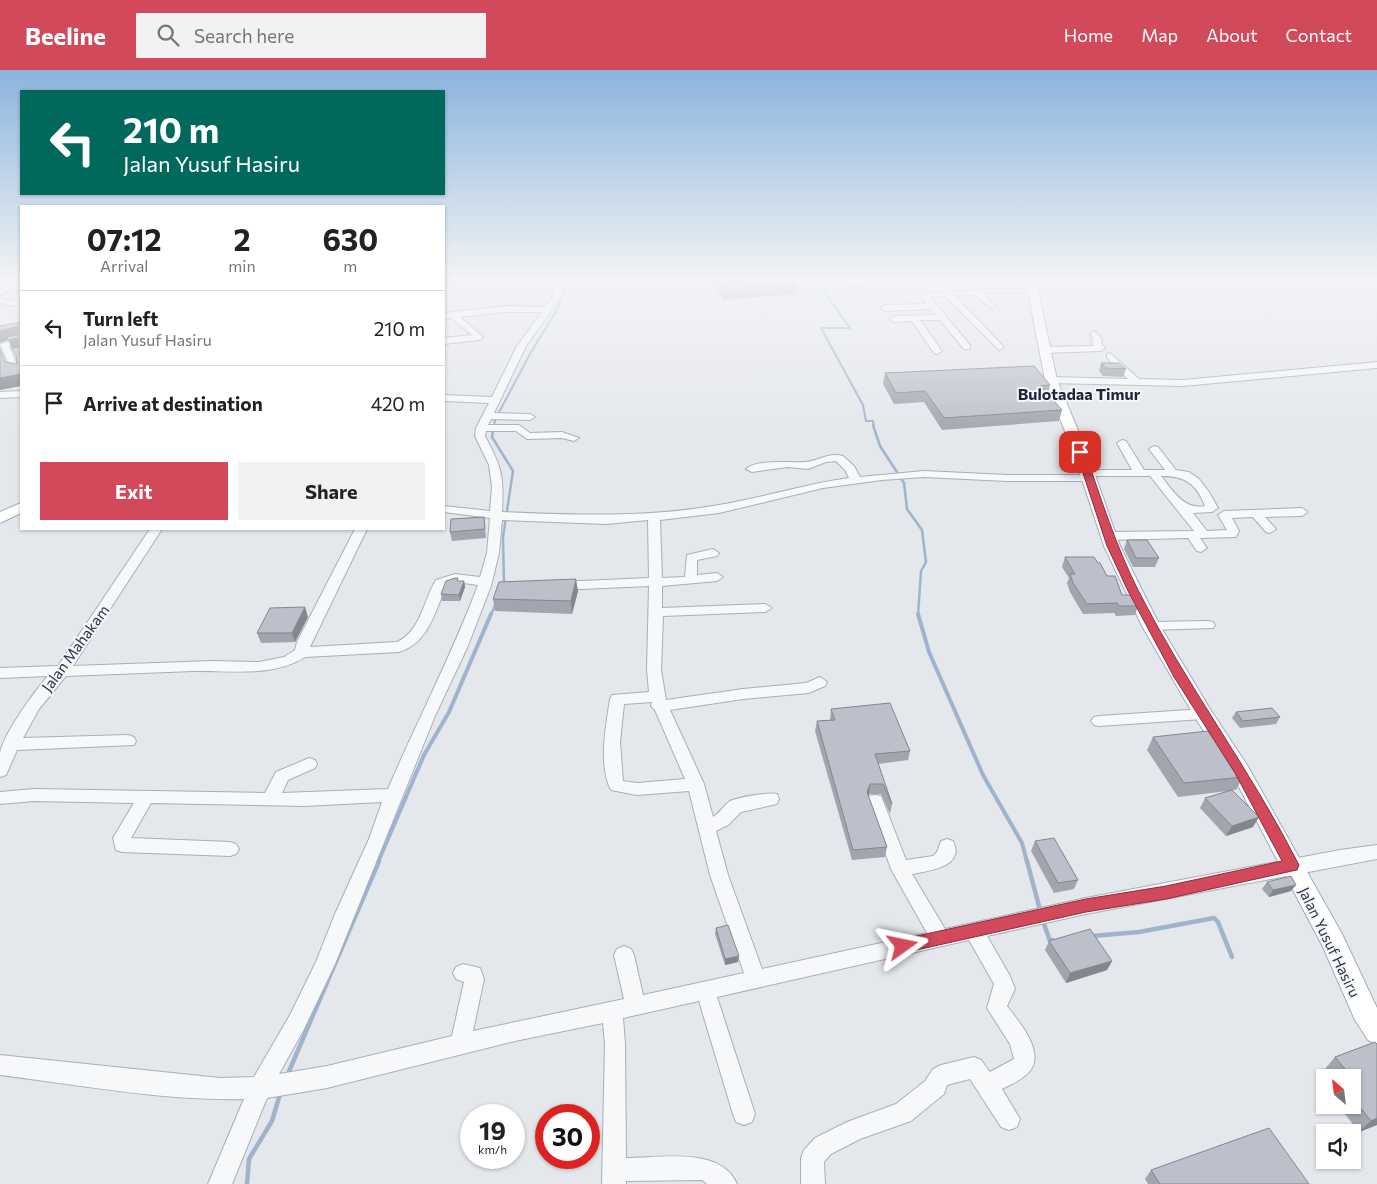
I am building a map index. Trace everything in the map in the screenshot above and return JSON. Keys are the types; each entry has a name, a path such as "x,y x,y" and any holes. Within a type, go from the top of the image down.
{"main road":[{"name":"Jalan Yusuf Hasiru","path":"1042,333 1051,380 1088,475 1109,536 1151,626 1203,714 1240,770 1333,942 1364,1011 1377,1031"},
{"path":"0,516 19,509"}],"street":[{"path":"0,337 17,333"},
{"path":"445,341 479,337 473,333"},
{"path":"220,1184 275,1085 297,1022 325,964 427,716 489,585 493,553 503,516 498,474 480,436 492,422 494,400 522,346 531,333"},
{"path":"924,333 937,351"},
{"path":"955,333 967,347"},
{"path":"986,333 999,347"},
{"path":"1044,350 1098,349 1100,348 1096,343 1098,338 1094,334"},
{"path":"20,341 5,344 8,356 15,370 20,370"},
{"path":"8,356 20,353"},
{"path":"1110,356 1138,384"},
{"path":"1051,380 1138,384 1219,381 1377,365"},
{"path":"0,395 20,394"},
{"path":"445,398 494,400"},
{"path":"492,422 530,416"},
{"path":"492,422 520,428 527,436 562,435 574,438"},
{"path":"1122,443 1140,473"},
{"path":"1154,449 1173,473"},
{"path":"752,469 788,464 808,466 824,459 840,458 850,468 856,480"},
{"path":"445,509 503,516 572,520 654,517 718,509 856,480 924,474 1007,478 1140,473 1173,473 1190,476 1212,507 1209,509 1183,508"},
{"path":"1153,473 1183,508 1198,535 1201,548"},
{"path":"1256,514 1270,529"},
{"path":"1109,536 1233,533 1224,515 1300,516"},
{"path":"654,517 656,612 654,670 658,702 696,784 719,875 756,978"},
{"name":"Jalan Mahakam","path":"0,771 12,744 47,686 62,671 155,530"},
{"path":"302,652 311,628 342,570 361,530"},
{"path":"691,579 691,558 713,553"},
{"path":"546,587 717,577"},
{"path":"0,673 212,666 259,667 288,661 302,652 402,646 416,634 441,583 455,578 489,585"},
{"path":"656,612 765,608"},
{"path":"1151,626 1208,625"},
{"path":"696,784 630,788 618,786 615,782 612,742 617,699 658,702 809,688 820,682"},
{"path":"1099,721 1203,714"},
{"path":"12,744 128,741"},
{"path":"270,800 282,776 309,764"},
{"path":"0,798 34,795 325,800 395,795"},
{"path":"147,796 122,838 122,845 230,849"},
{"path":"707,828 722,820 736,806 771,799"},
{"path":"875,801 900,869 940,938"},
{"path":"900,869 941,860 945,856 947,846"},
{"path":"0,1065 220,1089 275,1085 327,1076 515,1030 612,1011 1086,906 1166,893 1292,865 1377,852"},
{"path":"974,931 1003,982 1005,989 1000,995 997,1008 1024,1049 1026,1056 1020,1066 987,1085"},
{"path":"624,955 635,1005"},
{"path":"460,1045 474,979 473,974 463,973"},
{"path":"705,990 744,1114"},
{"path":"612,1011 615,1177 703,1169 712,1173 725,1184"},
{"path":"813,1184 812,1158 823,1146 855,1130 903,1114 936,1086 936,1081 941,1076 974,1067 1009,1119"}],"building":[{"path":"18,333 20,333 20,374 0,378 0,349 5,362 17,364 16,355 12,348 18,347 17,338 8,340 7,337 18,335"},
{"path":"1101,363 1119,363 1126,369 1106,368"},
{"path":"1034,366 1050,385 1040,386 1062,410 944,418 925,391 896,393 885,373"},
{"path":"484,517 485,529 450,532 451,519"},
{"path":"1127,540 1147,540 1159,558 1136,558"},
{"path":"1065,557 1094,557 1100,563 1107,576 1115,576 1122,595 1132,595 1138,606 1119,606 1117,603 1087,604 1073,583 1070,574 1075,574"},
{"path":"458,578 457,581 464,581 459,595 441,594 446,581"},
{"path":"576,579 571,601 493,599 499,582"},
{"path":"305,607 292,633 257,633 270,608"},
{"path":"890,703 910,751 875,754 892,804 883,784 870,784 867,792 887,847 853,850 817,721 835,720 831,709"},
{"path":"1272,708 1280,717 1243,721 1236,712"},
{"path":"1208,731 1243,777 1184,783 1153,737"},
{"path":"1232,790 1259,817 1232,826 1205,798"},
{"path":"1054,838 1078,880 1058,883 1035,841"},
{"path":"1291,876 1296,885 1273,890 1267,882"},
{"path":"728,925 739,956 725,959 716,928"},
{"path":"1090,929 1112,961 1070,973 1049,941"},
{"path":"1375,1042 1377,1044 1377,1118 1371,1121 1361,1108 1361,1069 1345,1069 1335,1057"},
{"path":"1269,1128 1309,1184 1160,1184 1151,1170"}],"waterway":[{"path":"494,426 495,420 543,333"},
{"path":"824,333 863,405 866,421 873,421 874,426"},
{"path":"494,425 492,437 513,471 503,537 504,585"},
{"path":"873,425 880,446 904,483 907,509 922,530 926,562 921,571 918,614"},
{"path":"491,615 495,605"},
{"path":"378,862 424,755 449,712 491,614"},
{"path":"918,614 929,652 983,775 1022,843 1027,862"},
{"path":"287,1076 379,861"},
{"path":"1027,861 1040,910"},
{"path":"1092,936 1139,932 1214,918 1218,922 1232,957"},
{"path":"1043,921 1050,941 1053,940"},
{"path":"247,1184 249,1159 272,1121 280,1094"}],"district":[{"name":"Bulotadaa Timur","path":"1079,393"}],"route":[{"path":"903,946 1086,906 1166,893 1249,876 1292,865 1240,770 1180,677 1133,591 1112,546 1080,452"}]}
